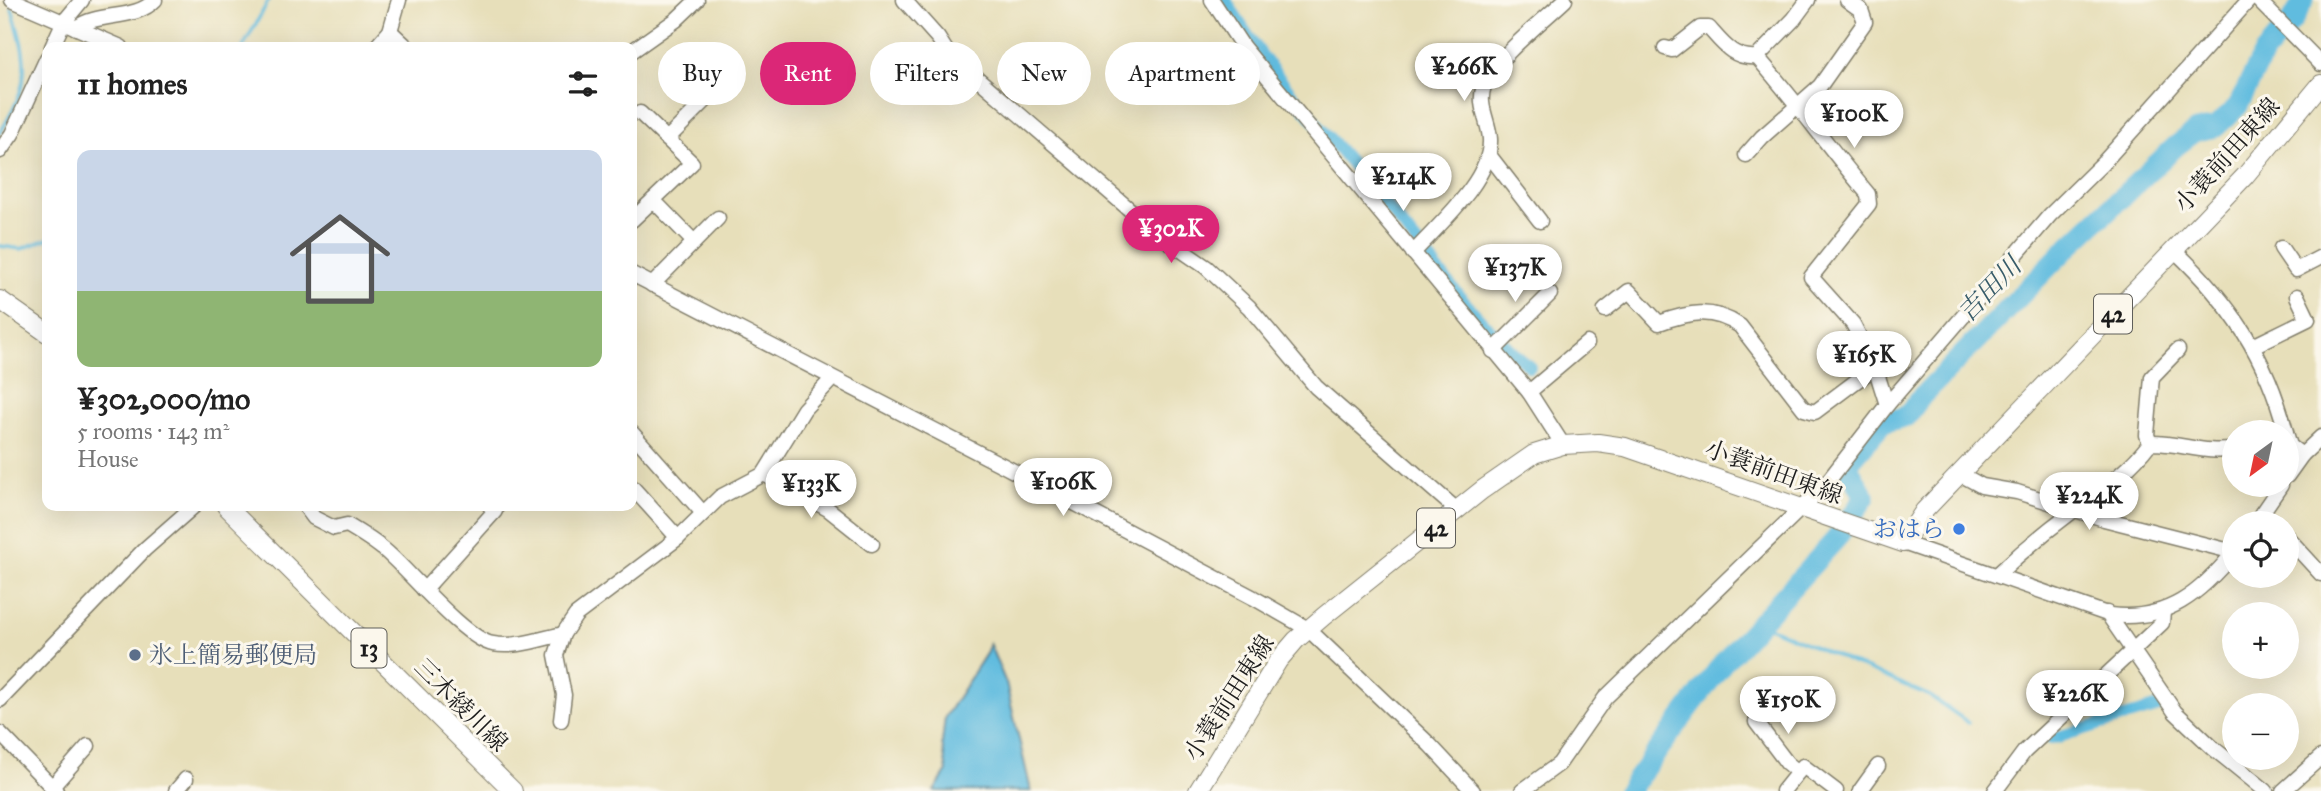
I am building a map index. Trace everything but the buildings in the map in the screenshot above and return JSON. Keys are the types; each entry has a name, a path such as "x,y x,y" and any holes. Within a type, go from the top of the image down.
{"main road":[{"name":"小蓑前田東線","path":"1198,791 1255,694 1278,661 1308,629 1534,454 1563,445 1598,443 1625,447 1903,542 1924,511 2245,176 2321,84"},
{"path":"0,300 42,329"},
{"name":"三木綾川線","path":"231,511 510,790"}],"street":[{"path":"12,0 109,42"},
{"path":"56,42 70,25 82,0"},
{"path":"70,25 140,10 155,0"},
{"path":"380,42 390,30 398,0"},
{"path":"637,47 676,20 697,0"},
{"path":"904,0 955,59 1158,234 1206,267 1249,307 1316,387 1458,511"},
{"path":"1212,0 1243,47 1499,345 1563,445"},
{"path":"1417,248 1480,176 1489,155 1490,138 1481,103 1484,85 1500,63 1565,0"},
{"path":"1664,48 1672,50 1700,28 1709,28 1728,50 1743,58 1757,57 1794,19 1808,0"},
{"path":"1746,156 1762,137 1820,86 1866,22 1861,10 1847,0"},
{"path":"1522,791 1559,764 1605,698 1807,511 1887,405 2050,215 2261,3 2321,64"},
{"path":"390,30 402,42"},
{"path":"1757,57 1868,194 1868,204 1811,277 1853,324 1875,367 1887,405"},
{"path":"0,151 12,134 42,69"},
{"path":"667,139 702,105"},
{"path":"637,213 692,163 640,113"},
{"path":"1489,155 1541,221"},
{"path":"653,200 694,242"},
{"path":"652,285 718,218"},
{"path":"2281,248 2296,270 2321,257"},
{"path":"2174,250 2225,302 2253,346 2281,420"},
{"path":"637,277 1254,597 1308,629 1430,745 1473,791"},
{"path":"1605,310 1629,291 1659,323 1690,312 1728,318 1740,326 1804,409 1815,412 1875,367"},
{"path":"1499,345 1550,294"},
{"path":"2253,346 2308,319 2297,296"},
{"path":"1529,392 1587,343"},
{"path":"2150,443 2147,435 2152,377 2178,350"},
{"path":"561,720 564,695 556,654 563,634 576,615 678,538 703,513 737,486 764,474 804,409 832,379"},
{"path":"2300,441 2321,437"},
{"path":"637,439 703,513"},
{"path":"2150,443 2222,451"},
{"path":"1997,575 2075,510 2104,491 2124,469 2136,462 2150,443"},
{"path":"764,474 828,509 872,544"},
{"path":"1960,474 1982,486 2017,492 2075,510 2222,548"},
{"path":"637,493 678,538"},
{"path":"0,700 145,549 188,511"},
{"path":"309,511 314,518 334,528 347,525 366,536 389,554 471,634 490,644 510,645 563,634"},
{"path":"424,590 495,511"},
{"path":"1903,542 2108,613 2144,617 2163,612 2212,579 2222,566"},
{"path":"2299,550 2321,573"},
{"path":"1995,791 2024,752 2162,623 2163,612"},
{"path":"2108,613 2175,712 2213,748 2266,791"},
{"path":"1756,722 1787,763 1798,772"},
{"path":"0,733 54,789 88,746"},
{"path":"2283,791 2321,757"},
{"path":"1783,791 1802,766 1836,791"},
{"path":"1860,791 1878,766"},
{"path":"176,791 186,779"}],"water":[{"path":"989,643 1006,683 1031,791 934,791 947,771 942,743 945,717 987,652"}],"waterway":[{"path":"246,42 269,0"},
{"path":"1226,0 1259,51 1297,100 1431,262 1488,328 1530,367"},
{"name":"吉田川","path":"1628,791 1722,664 1836,539 1865,497 1847,465 1883,423 1907,416 1921,397 2059,256 2176,146 2196,131 2216,127 2238,106 2264,53 2292,21 2304,0"},
{"path":"0,133 17,100 24,73 22,45 12,9"},
{"path":"0,246 21,249 42,241"},
{"path":"1759,623 1930,696 1969,723"},
{"path":"2051,739 2165,705"},
{"path":"2060,742 2077,731"}],"place":[{"name":"おはら","path":"1959,529"},
{"name":"氷上簡易郵便局","path":"135,655"}]}
